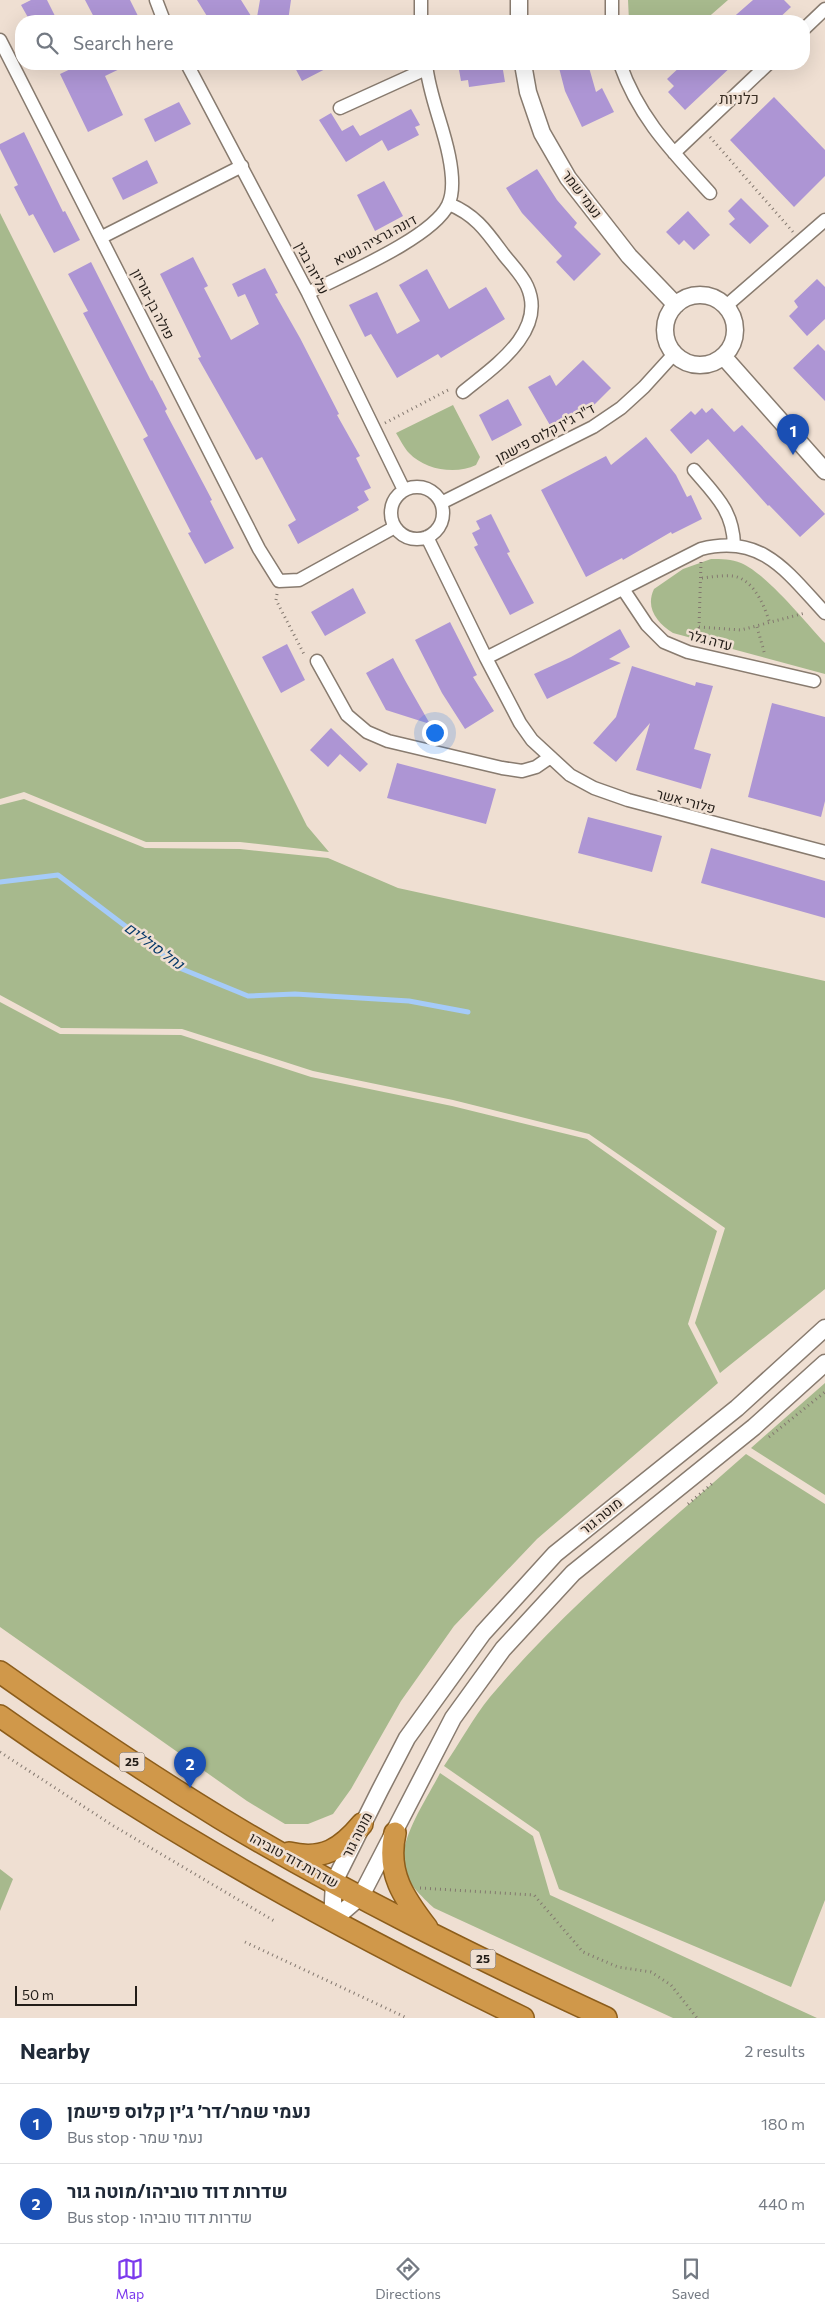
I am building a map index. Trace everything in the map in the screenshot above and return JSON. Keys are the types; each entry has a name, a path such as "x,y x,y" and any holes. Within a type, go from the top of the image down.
{"highway":[{"name":"שדרות דוד טוביהו","path":"0,1672 104,1745 268,1845 432,1934 606,2018"},
{"path":"0,1716 85,1775 201,1848 401,1958 523,2018"},
{"path":"268,1845 299,1855 318,1855 337,1849 362,1824"},
{"path":"395,1833 391,1848 392,1860 400,1887 412,1908 432,1934"}],"street":[{"path":"156,0 162,15"},
{"path":"421,0 421,15"},
{"path":"519,0 519,15"},
{"path":"612,0 612,15"},
{"path":"810,23 825,9"},
{"name":"פולה בן-גוריון","path":"0,40 15,69"},
{"name":"פולה בן-גוריון","path":"16,70 259,548 279,581"},
{"name":"עליזה בגין","path":"189,70 308,293 404,490"},
{"name":"דונה גרציה נשיא","path":"340,108 418,70"},
{"name":"דונה גרציה נשיא","path":"308,293 420,235 437,221 449,204 453,178 449,154 427,70"},
{"name":"נעמי שמר","path":"523,70 528,92 542,133 568,178 629,256 676,305"},
{"path":"622,70 629,90 646,120 710,193"},
{"path":"674,153 762,70"},
{"path":"102,237 242,166"},
{"path":"449,204 466,211 483,226 527,286 532,305 526,328 511,352 463,392"},
{"path":"726,306 825,220"},
{"path":"706,295 717,299 726,306 734,321 734,337 730,348 723,356 704,365 693,364 674,354 667,340 666,324 669,314 676,305 690,297 706,295"},
{"name":"ד\"ר ג'ין קלוס פישמן","path":"441,503 593,427 620,408 644,387 674,354"},
{"path":"723,356 825,471"},
{"path":"694,470 726,508 731,520 734,545"},
{"path":"421,487 436,495 441,503 442,522 437,530 427,536 415,539 406,537 395,527 391,510 393,502 404,490 421,487"},
{"path":"279,581 299,580 395,527"},
{"name":"פלורי אשר","path":"427,536 520,723 532,740 549,758 578,780 628,800 825,852"},
{"path":"486,658 701,549 719,544 753,548 768,556 784,568 823,610"},
{"name":"עדה גלר","path":"623,589 647,625 664,642 688,652 814,681"},
{"path":"317,661 347,715 374,735 502,768 522,771 536,767 549,758"},
{"name":"מוטה גור","path":"332,1921 334,1882 362,1824 407,1738 482,1633 555,1554 737,1408 825,1328"},
{"name":"מוטה גור","path":"332,1921 361,1896 395,1833 431,1756 453,1718 503,1649 573,1573 754,1428 825,1363"}],"path":[{"path":"701,127 801,241"},
{"path":"374,428 452,388 463,392"},
{"path":"701,549 702,578 698,626 724,630 741,630 823,610"},
{"path":"702,578 734,576 741,578 764,605 770,624"},
{"path":"279,581 276,600 306,656 317,661"},
{"path":"757,627 768,670"},
{"path":"0,1752 112,1825 276,1922"},
{"path":"400,1887 534,1895 583,1952 618,1967 650,1972 671,1985 697,2018"},
{"path":"245,1942 407,2018"}],"green space":[{"path":"628,0 728,0 711,15 629,15"},
{"path":"0,213 307,826 329,852 240,842 146,842 24,792 0,799"},
{"path":"453,405 480,457 476,465 459,470 450,470 432,467 416,459 409,453 396,433"},
{"path":"711,559 730,560 741,563 762,577 774,588 825,643 825,674 673,633 662,625 652,609 651,602 654,589 683,569"},
{"path":"24,799 145,848 240,849 328,858 398,888 825,981 825,1289 720,1373 695,1323 725,1228 589,1134 453,1100 313,1071 182,1029 61,1028 0,995 0,805"},
{"path":"0,1002 60,1034 181,1035 311,1077 452,1106 587,1139 717,1231 688,1324 718,1383 537,1539 454,1626 401,1701 351,1789 333,1814 308,1824 285,1824 247,1801 0,1627"},
{"path":"825,1383 825,1495 751,1448"},
{"path":"746,1454 825,1504 825,1900 791,1987 559,1889 539,1832 444,1766 490,1697 519,1664 581,1601 646,1541"},
{"path":"440,1773 533,1836 550,1895 817,2018 673,2018 434,1908 407,1877 404,1871 403,1854 410,1830"},
{"path":"0,1869 13,1879 0,1911"}],"building":[{"path":"31,0 47,0 54,15 27,15 21,5"},
{"path":"85,0 130,0 138,15 93,15"},
{"path":"197,0 241,0 250,15 206,15"},
{"path":"260,0 291,0 289,15 257,15"},
{"path":"753,0 784,0 791,7 782,15 736,15"},
{"path":"68,70 118,70 105,76 123,115 88,132 60,74"},
{"path":"296,70 323,70 302,81"},
{"path":"459,70 503,70 505,82 469,87 468,80 461,81"},
{"path":"560,70 590,70 596,92 602,88 614,112 582,127 565,91"},
{"path":"677,70 728,70 685,110 668,92 674,86 667,79"},
{"path":"774,97 825,150 825,176 794,207 730,140"},
{"path":"179,102 191,124 155,142 144,119"},
{"path":"411,109 420,125 415,127 419,135 388,151 382,140 346,162 319,120 331,113 342,131 353,125 360,136"},
{"path":"24,132 63,212 65,211 80,240 54,253 33,214 29,216 14,187 18,185 0,149 0,144"},
{"path":"147,160 158,183 123,200 112,178"},
{"path":"537,169 557,200 577,223 574,227 601,254 574,281 556,262 562,256 522,213 506,188"},
{"path":"384,181 403,216 375,231 357,195"},
{"path":"741,198 769,226 750,244 729,224 735,219 728,211"},
{"path":"688,211 710,235 694,250 684,240 679,245 666,232"},
{"path":"193,257 208,286 204,288 231,340 259,324 245,294 238,297 232,284 265,268 278,293 275,294 300,338 339,414 337,415 360,456 356,458 371,488 364,491 369,500 357,507 359,510 298,544 288,525 296,520 262,457 256,460 198,358 201,357 160,274"},
{"path":"91,262 167,409 165,411 212,500 210,501 234,548 205,564 188,533 191,532 143,439 148,436 83,313 88,311 68,274"},
{"path":"427,269 449,309 486,287 505,319 441,358 438,354 397,378 371,334 365,337 349,305 377,292 397,334 420,321 399,285"},
{"path":"817,279 825,287 825,319 807,336 789,316 798,307 794,301"},
{"path":"818,344 825,351 825,401 793,368"},
{"path":"583,360 611,388 593,406 591,404 551,427 528,387 550,375 556,386"},
{"path":"508,399 522,425 492,441 479,415"},
{"path":"702,408 706,413 712,408 734,432 742,425 825,514 800,537 768,506 708,439 691,454 670,430 691,411 695,415"},
{"path":"646,437 676,475 687,497 691,495 702,519 672,534 671,532 623,560 622,558 586,577 541,490 606,456 611,465"},
{"path":"491,514 510,552 507,553 534,603 510,615 474,547 478,545 472,533 480,529 476,521"},
{"path":"353,588 366,613 325,636 311,612"},
{"path":"450,622 477,675 473,677 494,711 465,729 442,693 415,640"},
{"path":"620,629 630,647 609,659 621,663 547,699 534,674 571,657"},
{"path":"287,644 305,680 281,693 262,657"},
{"path":"393,658 430,724 386,710 366,673"},
{"path":"632,666 695,686 696,682 713,686 694,749 711,754 701,789 636,770 650,723 616,762 593,743 616,717"},
{"path":"772,703 825,717 825,801 821,817 748,797"},
{"path":"331,728 368,764 360,772 340,754 328,767 310,750"},
{"path":"397,763 496,789 486,824 387,798"},
{"path":"588,817 662,836 652,872 578,853"},
{"path":"711,848 825,881 825,918 701,883"}],"waterway":[{"name":"נחל סוללים","path":"0,882 58,875 182,969 248,996 295,994 409,1001 468,1012"}],"place":[{"name":"נעמי שמר/דר׳ ג׳ין קלוס פישמן","path":"793,455"},
{"name":"שדרות דוד טוביהו/מוטה גור","path":"190,1788"}],"district":[{"name":"כלניות","path":"739,99"}]}
